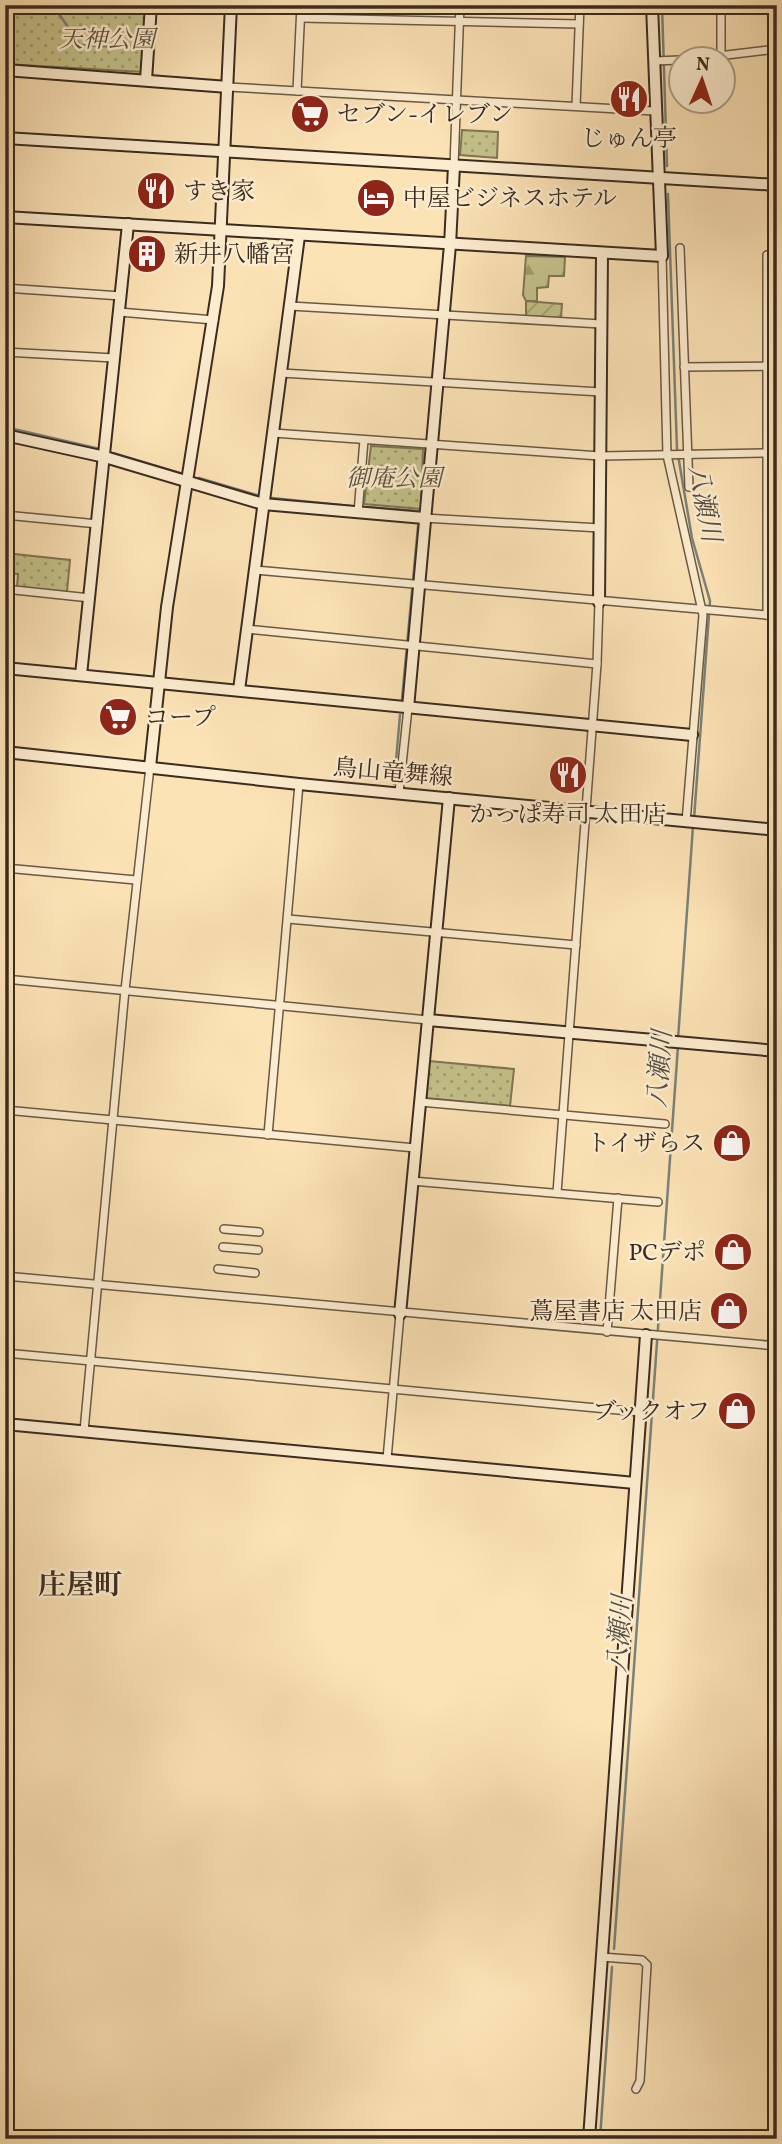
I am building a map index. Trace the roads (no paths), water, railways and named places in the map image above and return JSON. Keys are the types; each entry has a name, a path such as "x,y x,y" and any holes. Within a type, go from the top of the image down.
{"street":[{"path":"146,80 151,5"},
{"path":"84,1431 136,880 167,607 214,320 231,5"},
{"path":"297,90 301,5"},
{"path":"399,793 450,245 460,5"},
{"path":"576,106 580,5"},
{"path":"652,5 656,60 654,111 670,455 701,608 692,735 691,822"},
{"path":"721,5 721,46"},
{"path":"301,18 579,24"},
{"path":"736,54 777,50"},
{"path":"656,60 666,60"},
{"path":"5,70 228,87 654,111"},
{"path":"5,138 777,185"},
{"path":"5,217 662,256"},
{"path":"82,675 128,224"},
{"path":"239,690 299,236"},
{"path":"680,248 685,455 689,487"},
{"path":"557,1193 597,664 602,254"},
{"path":"767,255 767,615"},
{"path":"5,288 121,296"},
{"path":"290,306 601,324"},
{"path":"119,312 214,320"},
{"path":"5,352 114,358"},
{"path":"684,367 777,366"},
{"path":"281,373 601,392"},
{"path":"273,433 600,456 767,453"},
{"path":"5,435 105,457 263,504 424,518 600,528"},
{"path":"358,513 364,440"},
{"path":"767,499 777,499"},
{"path":"5,515 98,524"},
{"path":"255,570 599,602 777,615"},
{"path":"5,589 90,598"},
{"path":"247,629 597,664"},
{"path":"5,668 692,735"},
{"name":"鳥山竜舞線","path":"5,752 299,784 777,830"},
{"path":"268,1135 299,784"},
{"path":"387,1460 449,798"},
{"path":"5,868 136,880"},
{"path":"288,919 576,945"},
{"path":"5,979 777,1051"},
{"path":"419,1101 665,1124"},
{"path":"5,1110 415,1148"},
{"path":"412,1181 658,1202"},
{"path":"607,1332 618,1199"},
{"path":"224,1229 260,1232"},
{"path":"223,1247 258,1251"},
{"path":"218,1269 255,1273"},
{"path":"5,1276 400,1314 777,1346"},
{"path":"589,2139 640,1412 649,1335"},
{"path":"5,1353 640,1412"},
{"path":"5,1424 635,1483"},
{"path":"601,1956 642,1960 647,1965 640,2081 636,2089"}],"waterway":[{"path":"53,5 80,45 120,47"},
{"name":"八瀬川","path":"662,5 667,166"},
{"name":"八瀬川","path":"668,194 677,449 692,538 710,601 694,819"},
{"path":"5,427 100,449"},
{"path":"113,453 183,474"},
{"path":"199,478 257,495"},
{"path":"272,498 351,506"},
{"path":"366,507 420,511"},
{"path":"402,699 418,526"},
{"path":"394,784 400,715"},
{"name":"八瀬川","path":"678,1039 693,826"},
{"name":"八瀬川","path":"614,1949 678,1046"},
{"name":"八瀬川","path":"600,2139 612,1967"}],"place":[{"name":"じゅん亭","path":"629,99"},
{"name":"セブン-イレブン","path":"310,114"},
{"name":"すき家","path":"156,191"},
{"name":"中屋ビジネスホテル","path":"376,198"},
{"name":"新井八幡宮","path":"147,254"},
{"name":"コープ","path":"118,717"},
{"name":"かっぱ寿司 太田店","path":"568,775"},
{"name":"トイザらス","path":"732,1143"},
{"name":"PCデポ","path":"733,1252"},
{"name":"蔦屋書店 太田店","path":"729,1311"},
{"name":"ブックオフ","path":"737,1411"}],"district":[{"name":"庄屋町","path":"80,1584"}],"park label":[{"name":"天神公園","path":"107,39"},
{"name":"御庵公園","path":"394,478"}]}
